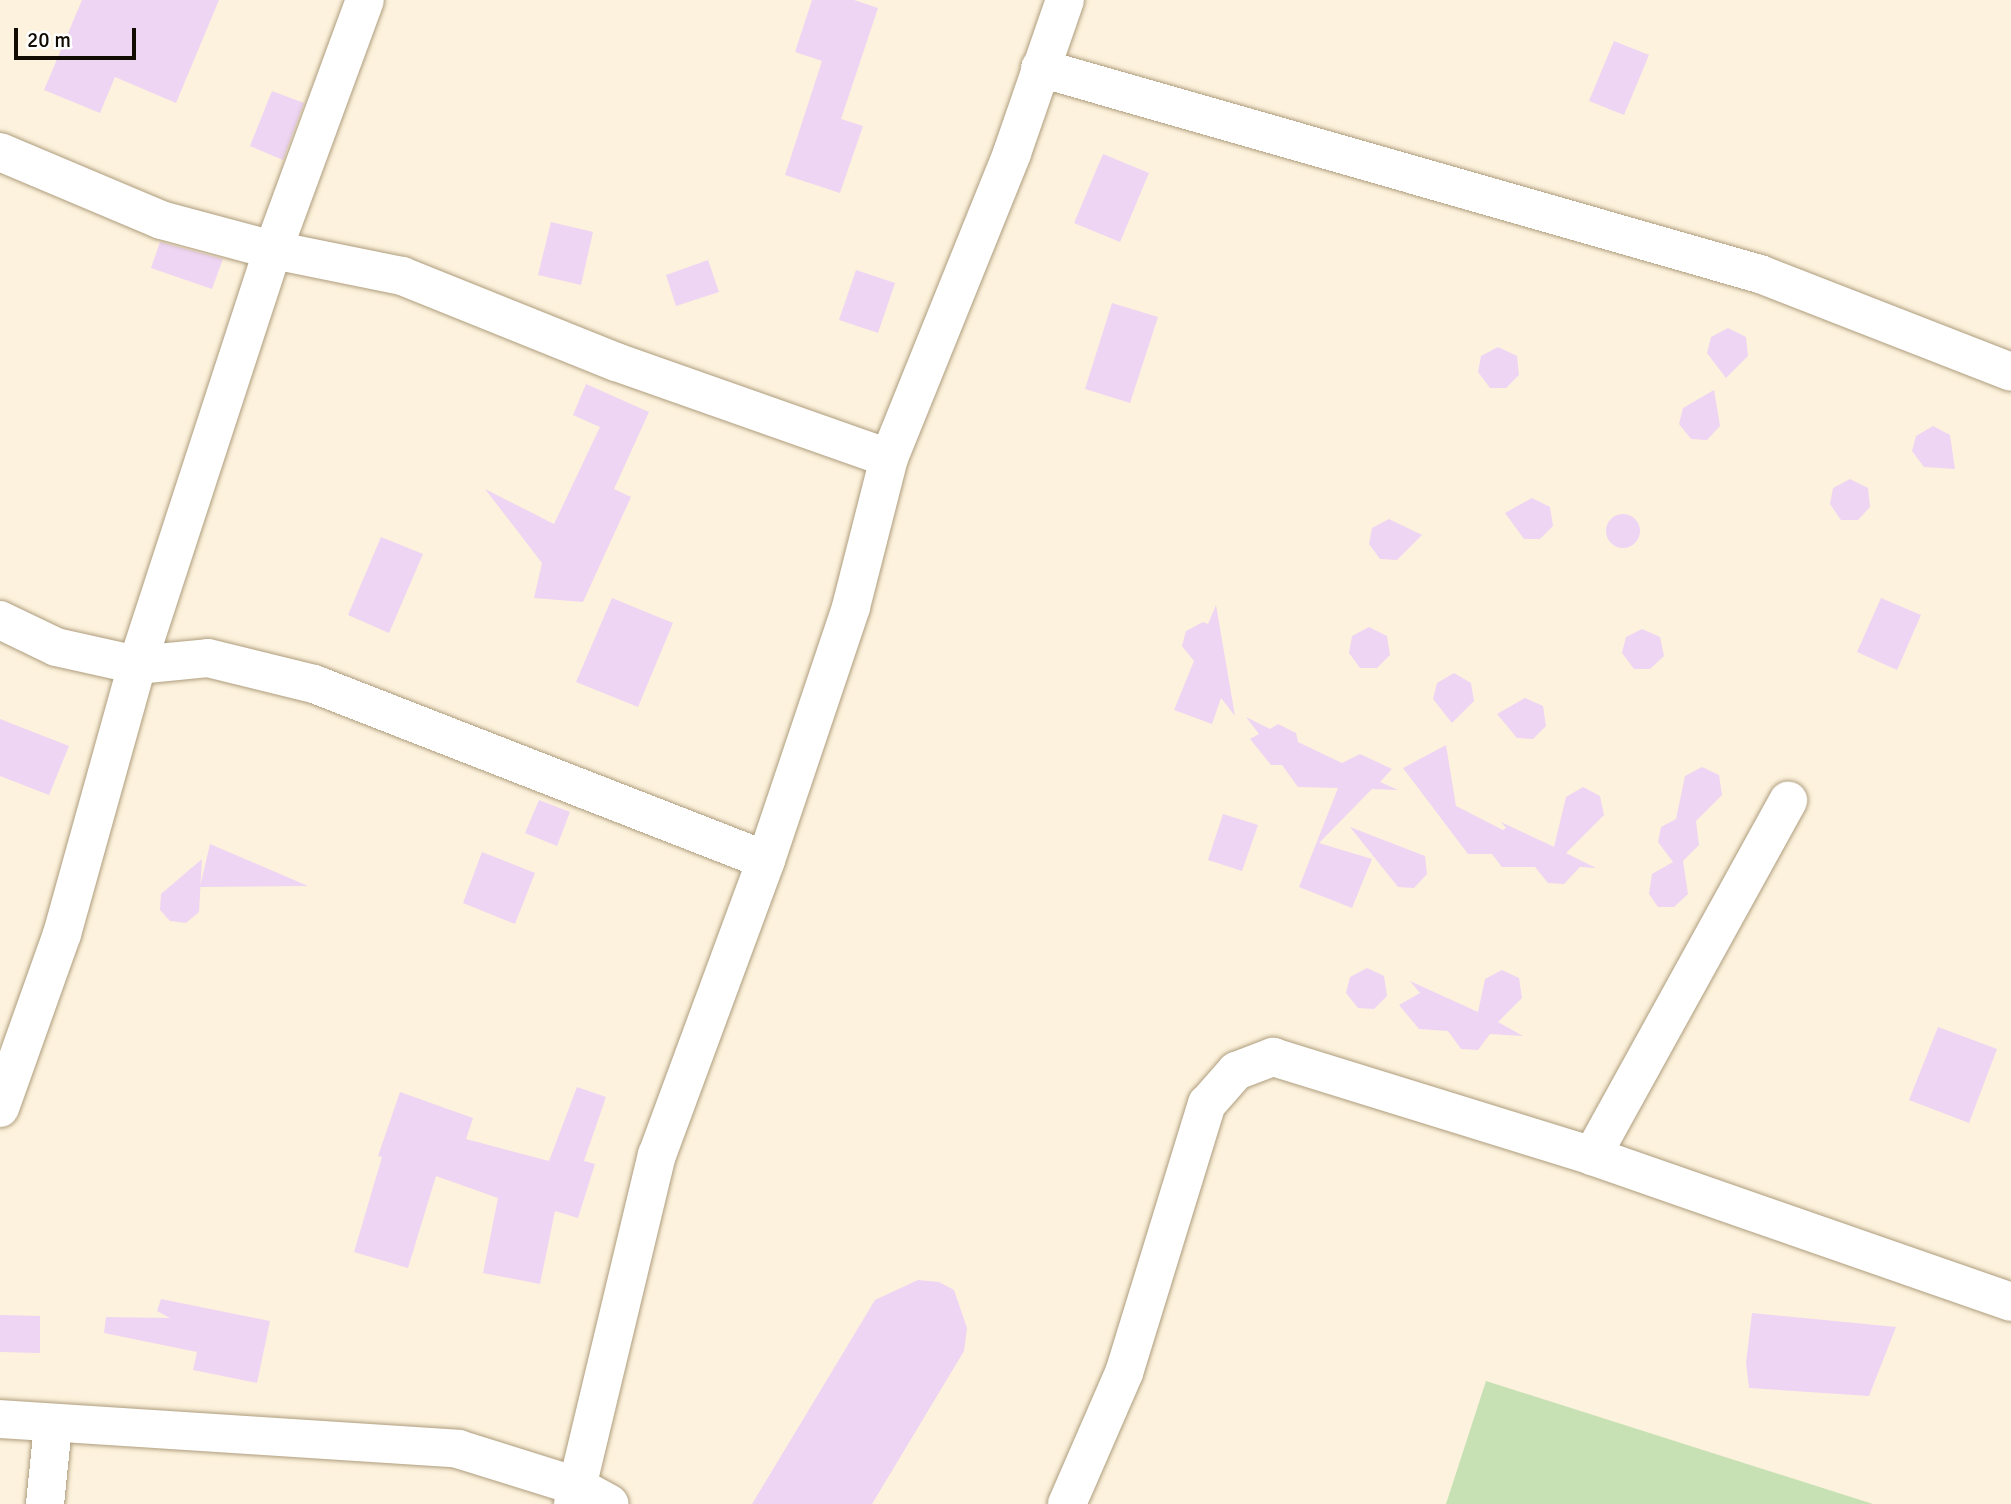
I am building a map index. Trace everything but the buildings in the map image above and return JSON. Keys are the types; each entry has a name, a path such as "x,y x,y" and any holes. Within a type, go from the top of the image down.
{"street":[{"path":"0,1108 62,934 137,665 273,250 365,0"},
{"path":"0,1419 53,1425 458,1449 587,1498 657,1155 766,860 851,607 889,458 1012,153 1065,0"},
{"path":"1040,68 1760,274 2011,373"},
{"path":"0,152 162,220 273,250 402,276 616,362 889,458"},
{"path":"0,620 56,647 137,665 208,658 314,684 766,860"},
{"path":"1592,1156 1788,802"},
{"path":"1067,1504 1124,1373 1207,1104 1236,1071 1273,1058 1592,1156 2011,1302"},
{"path":"45,1504 53,1425"}],"green space":[{"path":"1486,1381 1873,1504 1446,1504"}]}
